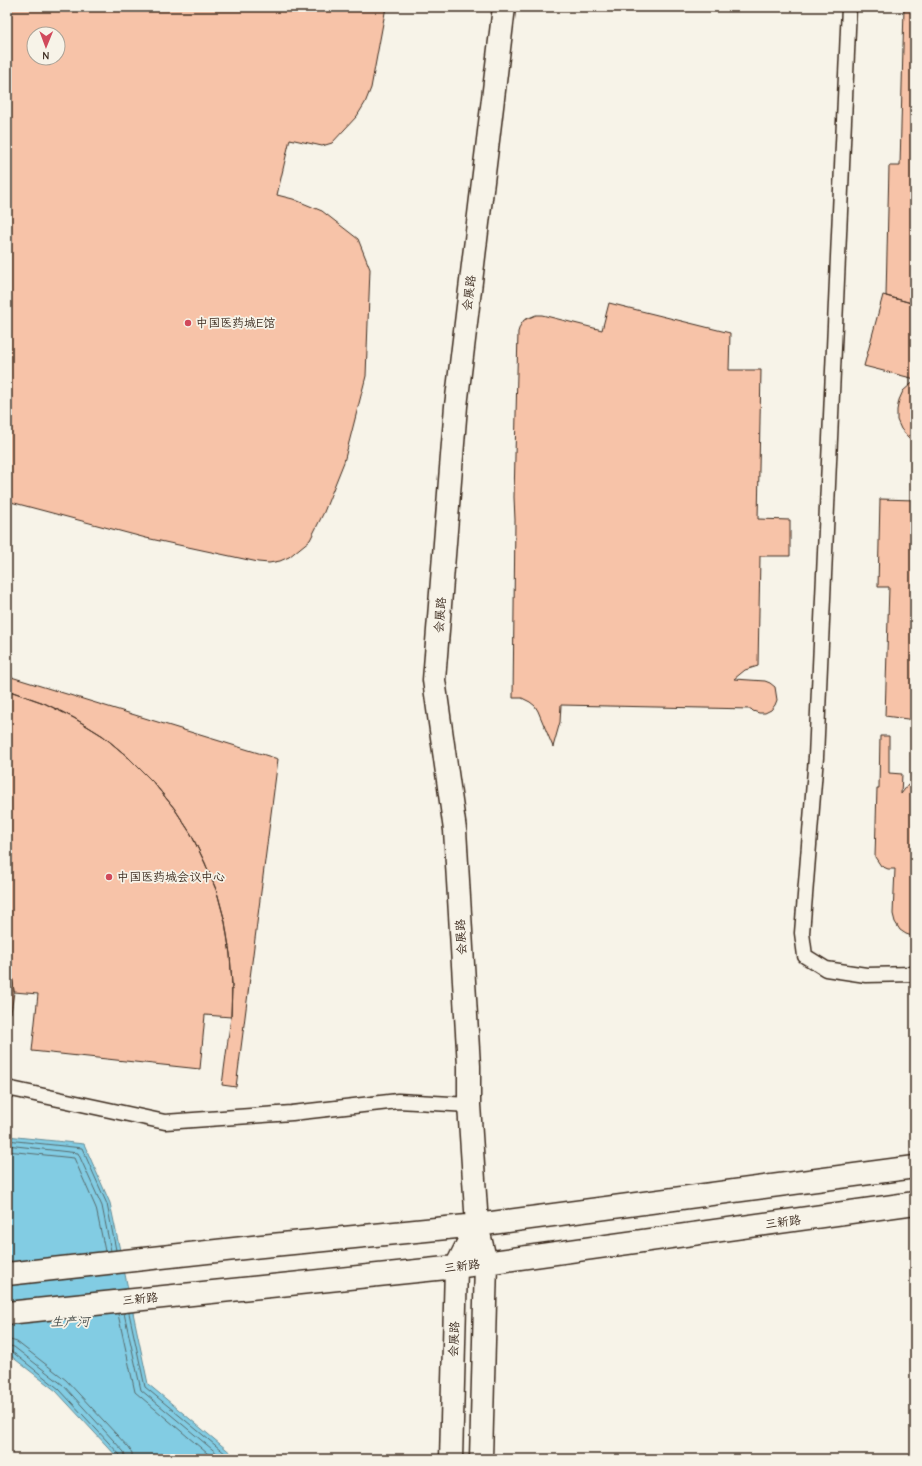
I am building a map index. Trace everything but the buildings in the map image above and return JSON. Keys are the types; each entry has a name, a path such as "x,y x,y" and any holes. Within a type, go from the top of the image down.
{"street":[{"name":"会展路","path":"481,1459 486,1263 476,1225 456,830 434,680 456,406 504,7"},
{"path":"7,1274 476,1225 915,1167"},
{"name":"三新路","path":"7,1313 456,1267 915,1203"},
{"name":"会展路","path":"451,1459 456,1267 476,1225"}],"lane":[{"path":"849,7 816,757 802,933 805,956 826,969 866,975 915,974"},
{"path":"7,1088 165,1122 292,1113 398,1102 469,1105"}],"water":[{"name":"生产河","path":"7,1136 84,1144 110,1203 148,1384 238,1459 119,1459 56,1391 7,1353"}],"place":[{"name":"中国医药城E馆","path":"188,323"},
{"name":"中国医药城会议中心","path":"109,877"}]}
